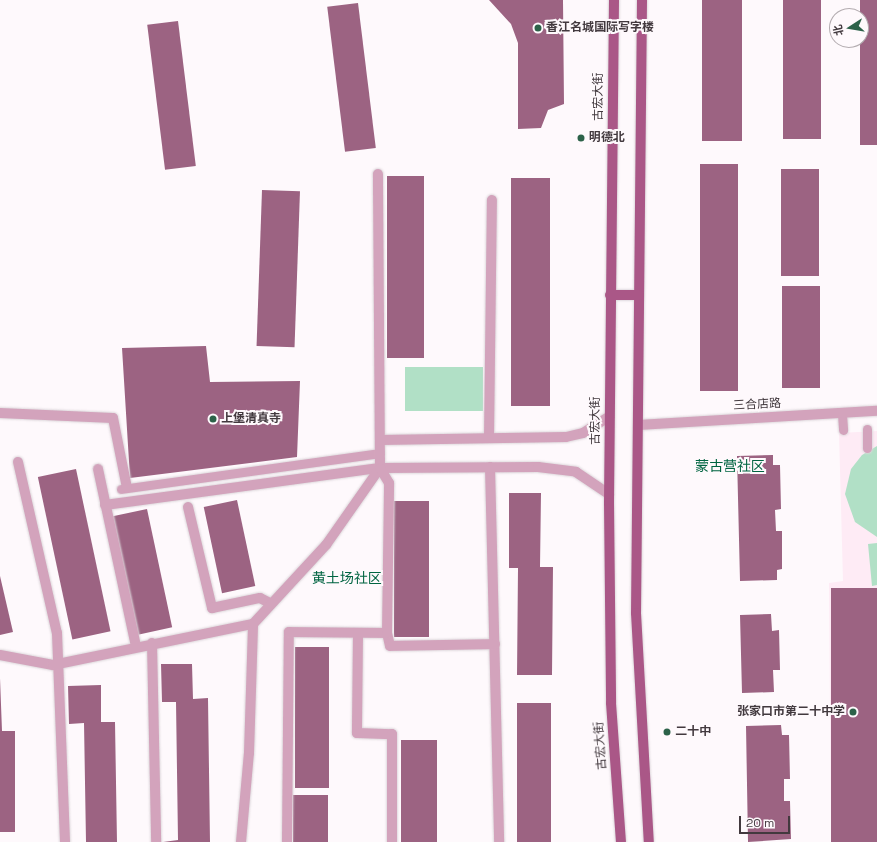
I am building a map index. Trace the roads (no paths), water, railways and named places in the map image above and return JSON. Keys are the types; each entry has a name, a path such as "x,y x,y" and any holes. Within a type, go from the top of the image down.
{"main road":[{"name":"古宏大街","path":"614,0 609,494 611,703 621,842"},
{"path":"642,0 636,613 649,842"},
{"path":"610,296 639,295"}],"street":[{"path":"378,174 380,468 389,483 387,633 390,646 495,644"},
{"path":"489,438 492,200"},
{"name":"三合店路","path":"638,425 877,411"},
{"path":"0,413 113,418 124,488"},
{"path":"380,440 566,436 584,433 609,417"},
{"path":"18,462 57,632 60,664 65,842"},
{"path":"490,467 500,842"},
{"path":"105,505 380,468 538,467 576,472 609,494"},
{"path":"241,842 249,753 253,624 270,603 326,545 380,468"},
{"path":"98,469 136,647"},
{"path":"188,507 212,608 260,598 270,603"},
{"path":"0,655 60,664 152,643 253,624"},
{"path":"287,842 289,632 387,633"},
{"path":"358,633 357,733 392,734 392,842"},
{"path":"152,643 156,842"}],"lane":[{"path":"842,414 843,430"},
{"path":"867,429 867,448"},
{"path":"124,488 380,453"}],"place":[{"name":"香江名城国际写字楼","path":"538,28"},
{"name":"明德北","path":"581,138"},
{"name":"上堡清真寺","path":"213,419"},
{"name":"张家口市第二十中学","path":"853,712"},
{"name":"二十中","path":"667,732"}],"district":[{"name":"蒙古营社区","path":"730,466"},
{"name":"黄土场社区","path":"347,578"}]}
